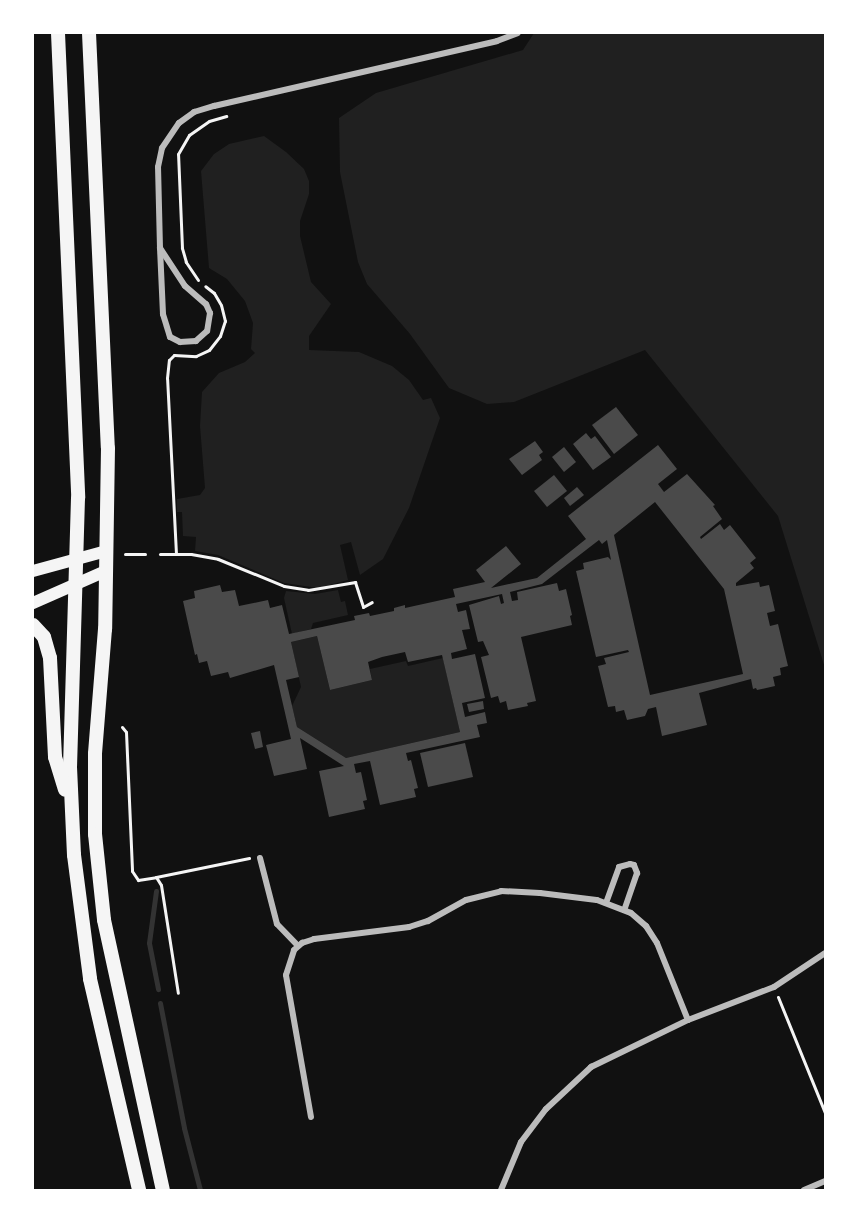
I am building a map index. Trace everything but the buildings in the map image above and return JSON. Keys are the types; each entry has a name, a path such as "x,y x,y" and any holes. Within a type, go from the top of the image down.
{"highway":[{"path":"58,33 74,358 78,498 71,807 83,940 139,1190"},
{"path":"89,33 108,411 106,571 94,791 99,875 104,920 116,981 163,1190"},
{"path":"33,625 48,646 55,757 71,807"}],"main road":[{"path":"33,571 106,551"},
{"path":"33,603 106,571"}],"street":[{"path":"160,248 185,286 206,304 210,313 207,332 196,341 180,342 170,337 167,331 163,314 160,248 159,156 172,131 186,116 214,106 497,41 518,33"},
{"path":"260,858 277,924 298,946"},
{"path":"606,903 619,867 630,864 637,873 624,910"},
{"path":"311,1117 286,975 291,955 298,946 322,937 415,925 466,900 501,891 540,892 606,903 640,919 652,934 688,1020"},
{"path":"501,1190 521,1142 566,1088 591,1067 688,1020 774,987 825,953"},
{"path":"804,1190 825,1181"}],"path":[{"path":"176,554 167,378 169,360 174,355 196,356 209,350 220,336 225,321 214,293 200,283 191,272 182,248 178,154 189,135 209,122 232,114"},
{"path":"125,554 145,554"},
{"path":"160,554 218,559 285,586 308,590 355,582 363,606 372,602"},
{"path":"122,727 126,732 132,871 138,880 238,860 260,858"},
{"path":"156,878 161,885 178,993"},
{"path":"774,987 825,1113"}],"shaded area":[{"path":"534,33 825,33 825,668 778,516 645,350 514,402 487,404 449,388 410,334 367,284 358,262 340,172 339,118 376,93 523,50"},
{"path":"264,136 304,169 309,181 309,194 300,221 300,236 311,282 331,304 309,336 309,350 359,352 392,366 409,380 423,400 431,398 440,418 409,508 383,559 360,575 351,542 340,545 348,580 318,588 284,583 218,555 195,551 196,537 183,536 182,512 177,512 177,499 200,495 205,488 200,426 202,392 219,373 245,362 255,353 251,349 253,323 245,301 227,279 209,268 201,171 214,154 229,144"},
{"path":"338,590 341,602 345,601 348,615 313,623 311,629 292,634 284,598 286,591 315,594"},
{"path":"317,636 330,690 372,680 370,669 406,661 408,666 443,658 460,732 346,758 297,727 292,706 301,687 291,642"}],"waterway":[{"path":"156,891 149,943 158,989"},
{"path":"160,1003 184,1128 200,1190"}]}
